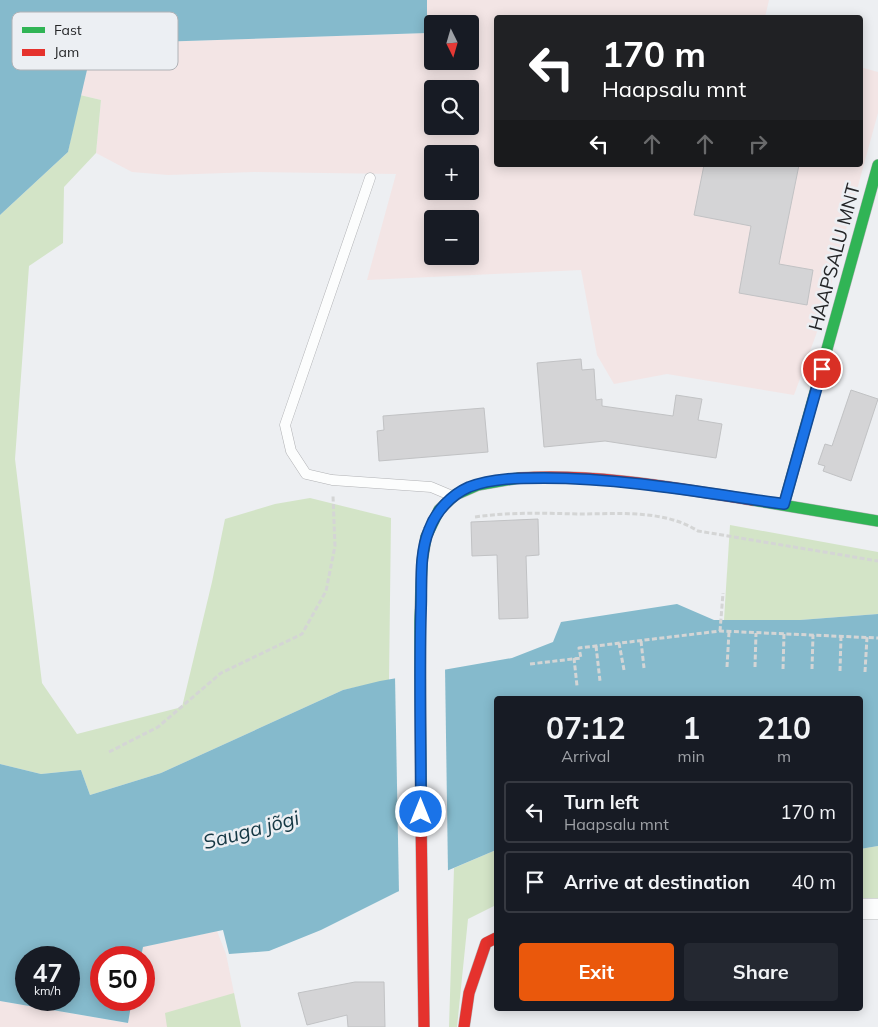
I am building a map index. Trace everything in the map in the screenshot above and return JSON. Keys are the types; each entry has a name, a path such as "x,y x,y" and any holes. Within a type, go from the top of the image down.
{"main road":[{"name":"HAAPSALU MNT","path":"784,504 878,165"},
{"path":"424,1027 420,643 424,546 434,520 444,504 453,496 487,482 515,478 572,479 626,483 784,504 878,521"},
{"path":"464,1027 469,993 486,943 494,939"}],"street":[{"path":"863,909 878,909"}],"lane":[{"path":"370,178 285,425 291,451 306,474 332,480 431,488 453,496"}],"path":[{"path":"108,752 158,727 221,673 302,634 326,591 332,564 335,546 332,480"},
{"path":"470,518 504,513 647,514 684,522 698,531 878,561"},
{"path":"720,631 723,593"},
{"path":"530,664 581,658 579,648 720,631 878,638"},
{"path":"727,667 729,632"},
{"path":"755,667 756,633"},
{"path":"783,668 784,634"},
{"path":"812,669 813,635"},
{"path":"840,671 841,636"},
{"path":"865,672 867,637"},
{"path":"641,641 644,668"},
{"path":"619,643 624,670"},
{"path":"596,646 600,681"},
{"path":"574,658 577,686"}],"shaded area":[{"path":"427,0 769,0 765,15 494,15 494,167 863,167 863,68 878,72 878,113 821,321 794,395 667,374 614,384 597,355 581,270 367,280 396,174 254,172 168,175 132,172 96,153 101,100 80,95 86,70 178,70 178,41 424,33 424,70 479,70 479,15 427,15"},
{"path":"217,931 226,954 241,1027 0,1027 0,1001 15,1004 15,1011 58,1011 127,1023 130,1011 155,1011 155,946 148,946"}],"green space":[{"path":"80,95 101,100 96,153 64,187 63,243 29,266 15,459 42,683 77,734 182,707 225,519 275,504 310,498 391,518 389,680 343,690 161,773 90,795 81,770 41,774 0,764 0,215 68,152"},
{"path":"730,525 878,552 878,614 800,620 724,620"},
{"path":"878,846 878,898 863,898 863,848"},
{"path":"494,851 494,906 468,919 457,1027 449,1027 454,868"},
{"path":"234,993 241,1027 167,1027 165,1013"}],"water":[{"path":"0,0 427,0 427,15 424,15 424,33 178,41 178,12 12,12 12,70 87,70 68,152 0,215"},
{"name":"Sauga jõgi","path":"677,604 714,620 800,620 878,614 878,846 863,848 863,696 494,696 494,851 397,892 321,930 269,951 229,954 223,930 148,946 90,946 90,1011 130,1011 128,1023 58,1011 80,1011 80,946 15,946 15,1004 0,1001 0,764 41,774 81,770 90,795 161,773 343,690 380,681 512,658 553,642 561,622"}],"pier":[{"path":"445,667 448,873 399,893 395,676"}],"building":[{"path":"704,167 799,167 779,264 813,270 807,305 739,293 751,226 694,215"},
{"path":"581,359 582,370 594,369 596,400 602,399 602,406 673,416 676,395 702,399 698,420 722,424 716,458 605,441 544,447 537,363"},
{"path":"851,390 878,399 851,481 823,471 825,466 818,464 825,444 832,446"},
{"path":"484,408 488,452 379,461 377,431 384,430 383,416"},
{"path":"538,519 539,555 526,556 528,618 499,619 497,555 472,556 471,522"},
{"path":"355,982 384,982 385,1027 348,1027 347,1015 307,1025 298,993"}],"traffic: fast":[{"path":"784,504 878,165"},
{"path":"421,817 420,621 422,562 426,537 439,510 455,495 478,485 519,478"},
{"path":"752,500 878,521"}],"traffic: jam":[{"path":"519,478 548,477 607,480 665,486 752,500"},
{"path":"421,817 424,1027"},
{"path":"464,1027 469,993 486,943 494,939"}],"route":[{"path":"421,812 420,643 422,571 424,546 429,528 444,504 453,496 469,488 487,482 515,478 572,479 626,483 784,504 822,369"}]}
